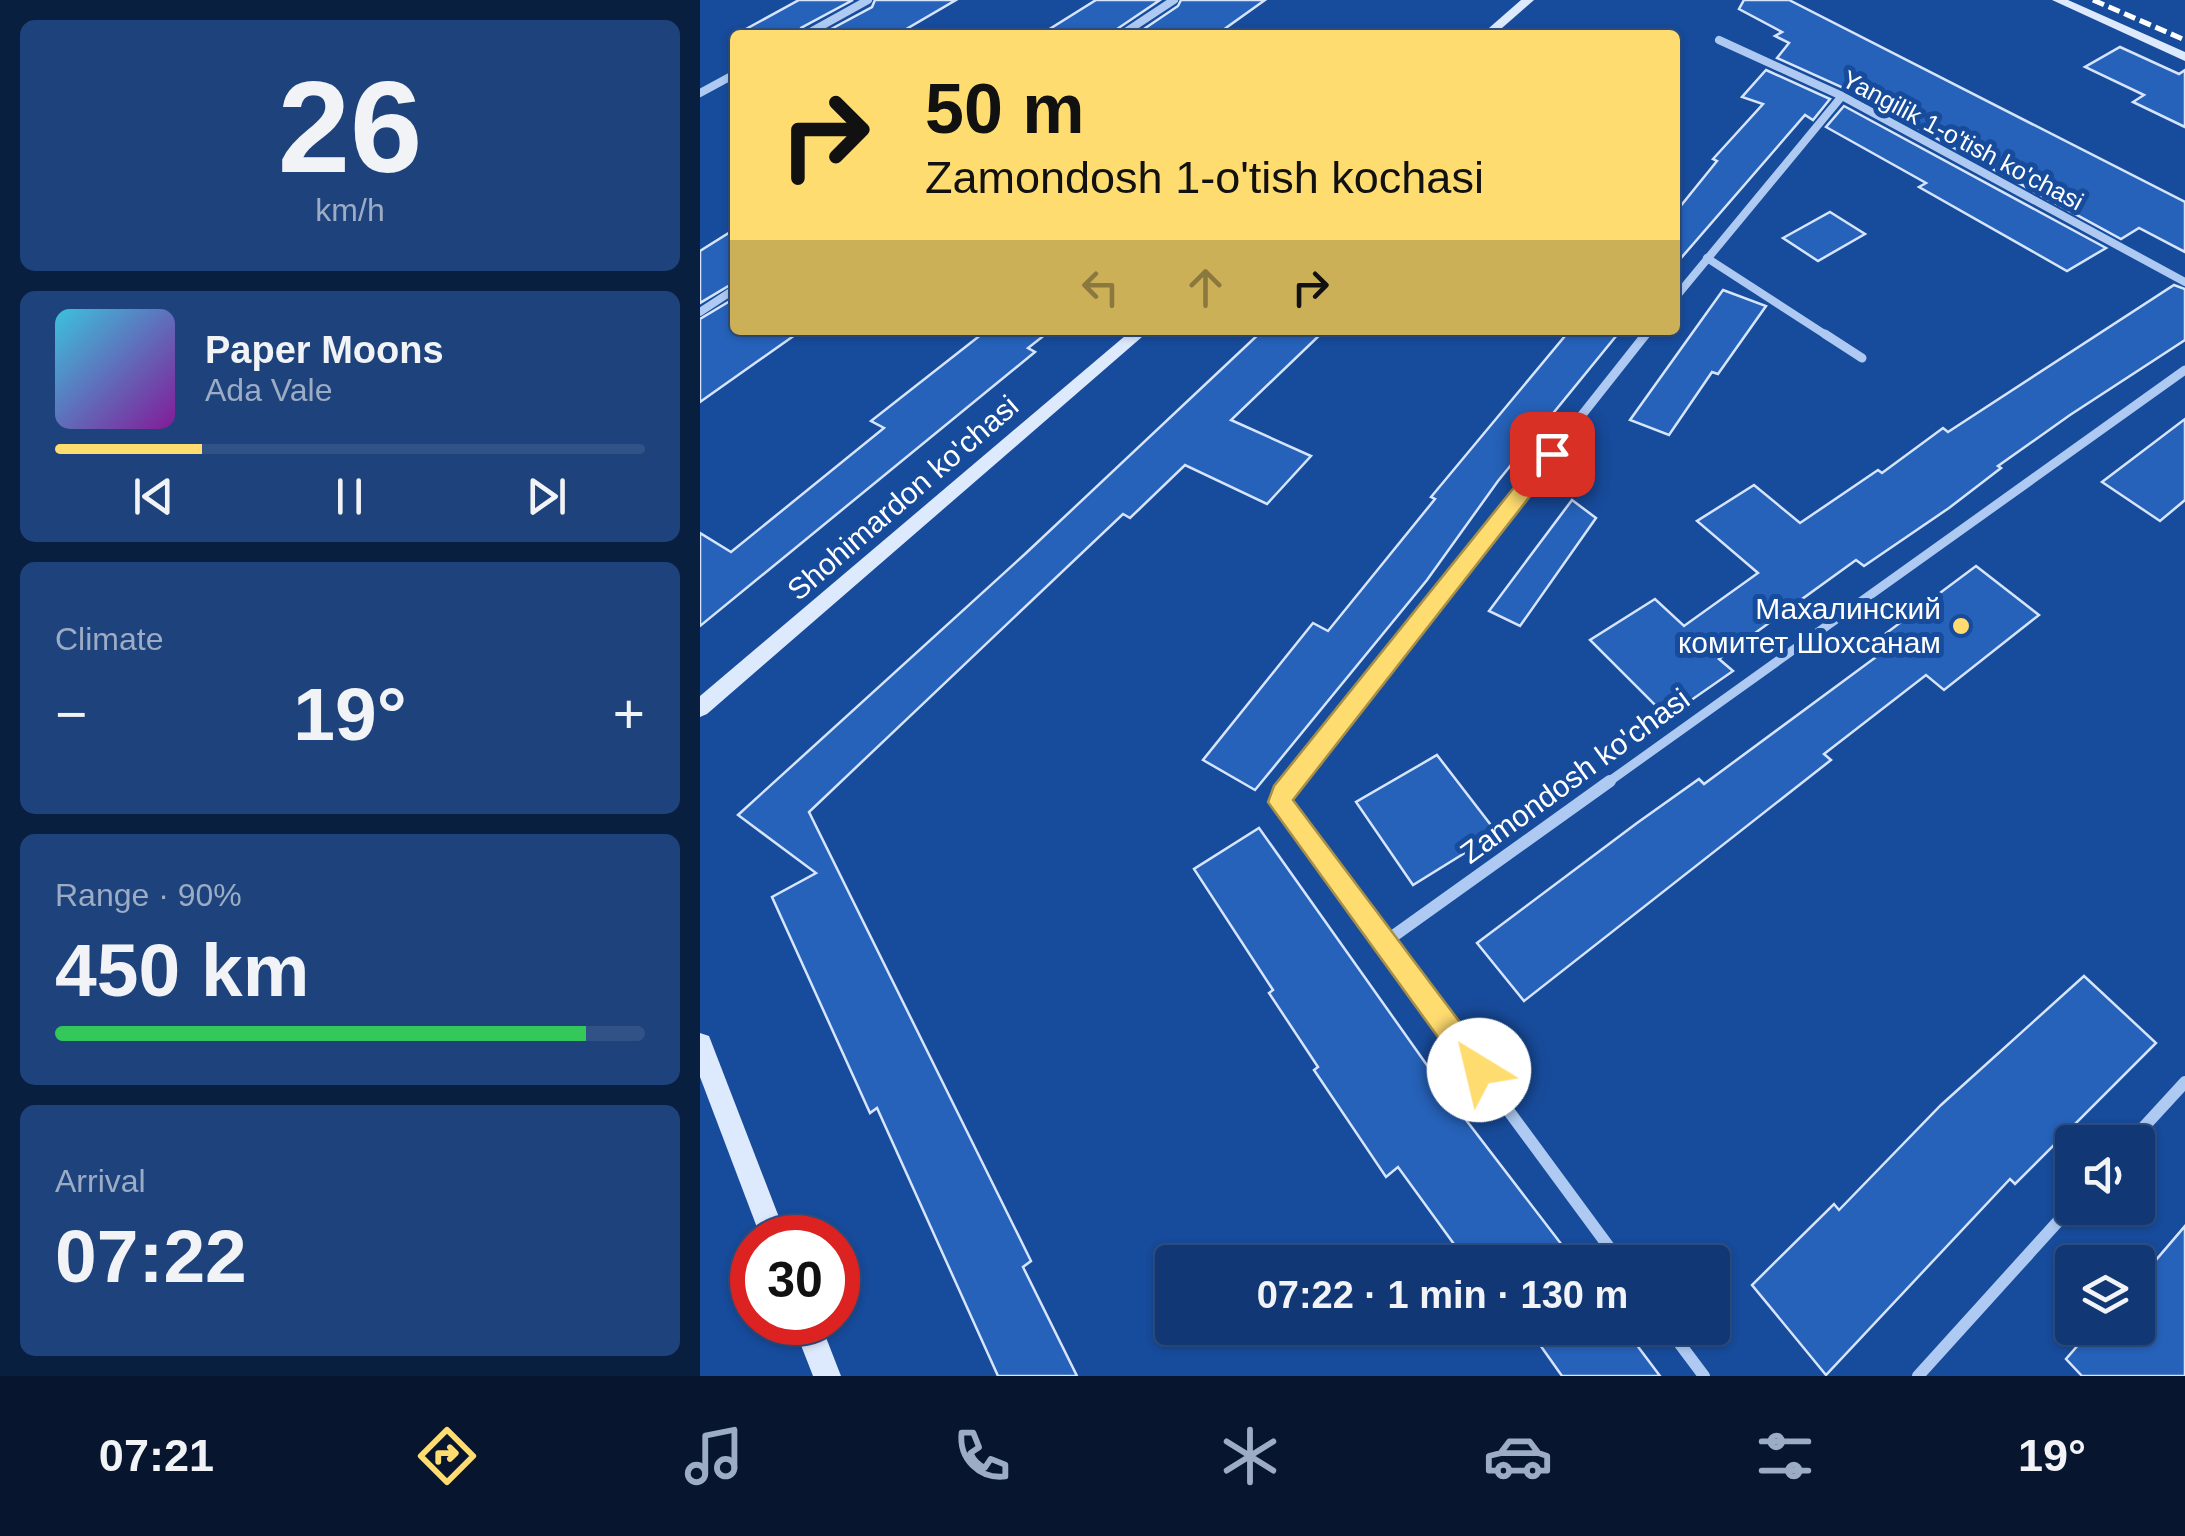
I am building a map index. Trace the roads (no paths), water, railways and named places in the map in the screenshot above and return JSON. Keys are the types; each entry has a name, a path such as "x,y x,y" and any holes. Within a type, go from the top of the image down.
{"main road":[{"path":"1493,30 1528,0"},
{"path":"2058,0 2185,57"},
{"name":"Shohimardon ko'chasi","path":"700,708 1136,335"},
{"path":"700,1045 765,1215"},
{"path":"815,1345 827,1376"}],"street":[{"path":"814,30 868,0"},
{"path":"1129,30 1174,0"},
{"name":"Yangilik 1-o'tish ko'chasi","path":"1718,40 1842,96 2185,282"},
{"path":"700,93 730,77"},
{"path":"1680,292 1842,96"},
{"path":"1707,258 1862,358"},
{"path":"700,312 730,292"},
{"path":"1607,1245 1280,802 1646,335"},
{"name":"Zamondosh ko'chasi","path":"1384,942 2185,370"},
{"path":"2146,1125 2185,1082"},
{"path":"1918,1376 2055,1225"},
{"path":"1681,1345 1704,1376"}],"railway":[{"path":"2093,0 2185,40"}],"place":[{"name":"Махалинский комитет Шохcанам","path":"1961,626"}]}
